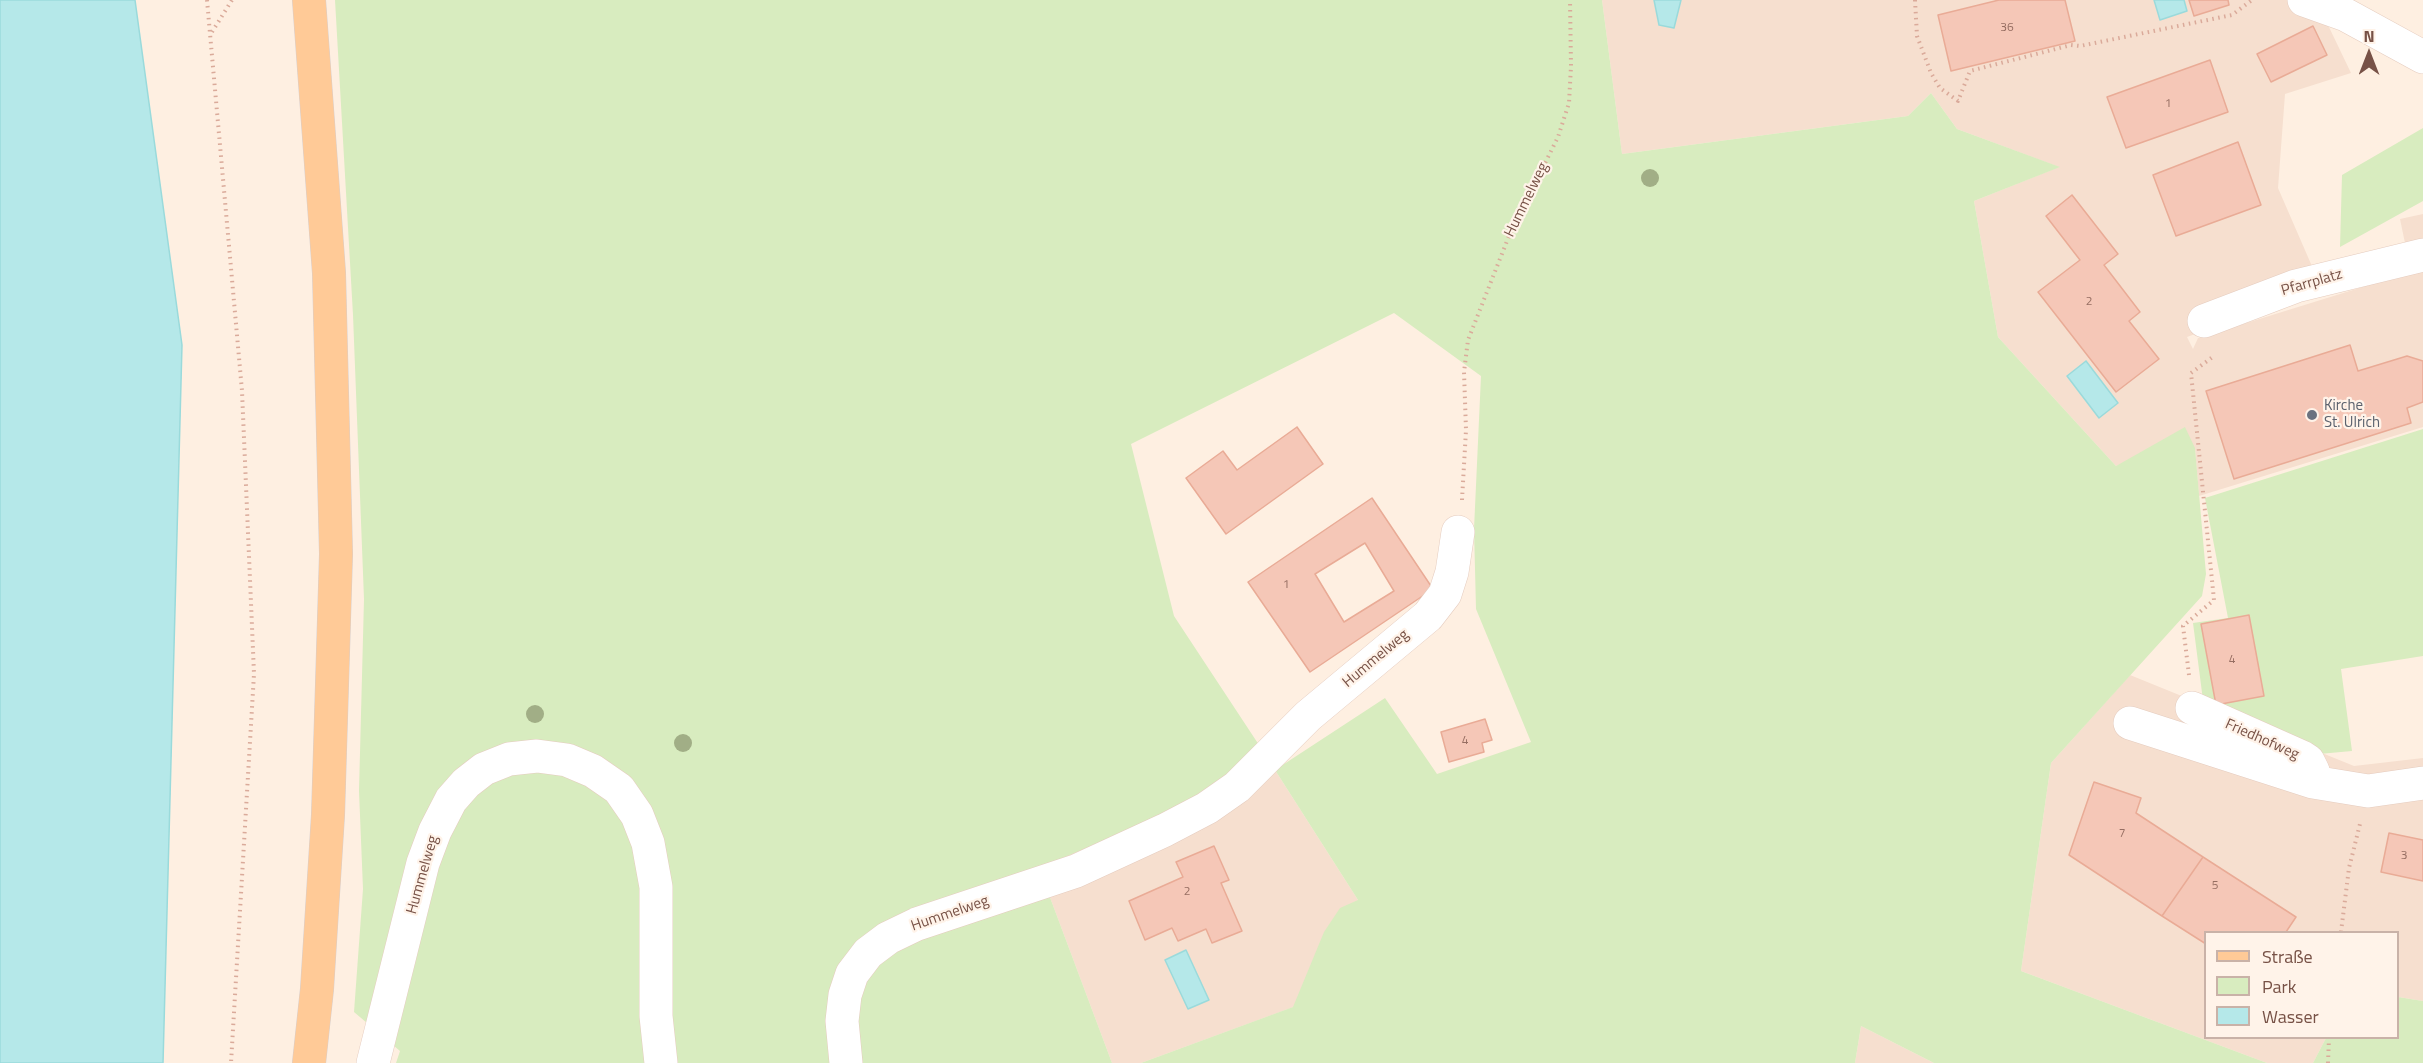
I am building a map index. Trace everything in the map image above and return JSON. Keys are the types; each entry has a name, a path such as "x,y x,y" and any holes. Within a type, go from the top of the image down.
{"main road":[{"path":"309,0 329,273 336,554 328,815 317,989 309,1063"}],"street":[{"path":"2304,0 2346,15 2423,57"},
{"name":"Pfarrplatz","path":"2204,321 2296,286 2423,255"},
{"name":"Hummelweg","path":"846,1063 842,1021 845,995 852,974 868,953 888,938 916,924 1076,871 1165,830 1207,808 1237,787 1308,716 1428,616 1445,594 1452,572 1458,532"},
{"name":"Friedhofweg","path":"2192,708 2302,757 2313,768 2313,782"},
{"path":"2130,723 2313,782 2368,791 2423,783"},
{"name":"Hummelweg","path":"373,1063 423,863 435,831 451,800 466,783 484,769 508,759 537,756 567,760 594,771 619,789 637,815 648,843 656,887 656,1016 661,1063"}],"path":[{"path":"207,0 242,391 254,674 231,1063"},
{"path":"211,32 232,0"},
{"name":"Hummelweg","path":"1458,532 1464,483 1464,372 1468,340 1509,236 1558,137 1569,103 1572,66 1570,0"},
{"path":"1915,0 1917,36 1931,73 1940,88 1958,101 1970,71 2071,45 2080,46 2232,15 2252,0"},
{"path":"2192,708 2183,626 2214,600 2191,373 2218,352 2204,321"},
{"path":"2342,931 2349,867 2368,791"},
{"path":"2328,1063 2329,1039"}],"shaded area":[{"path":"1602,0 2316,0 2351,73 2285,94 2278,188 2321,287 2187,337 2193,349 2198,338 2411,272 2400,219 2423,214 2423,427 2199,496 2195,448 2116,466 1998,337 1974,201 2059,167 1957,129 1931,93 1908,116 1622,154"},
{"path":"2130,675 2354,766 2423,758 2423,1001 2399,997 2399,931 2204,931 2204,1039 2325,1039 2313,1063 2267,1063 2021,971 2051,763"},
{"path":"1259,745 1358,900 1329,994 1141,1063 1112,1063 1039,868"},
{"path":"1861,1026 1934,1063 1855,1063"}],"green space":[{"path":"335,0 1602,0 1622,154 1908,116 1931,93 1957,129 2060,167 1974,201 1998,337 2116,466 2185,427 2195,448 2206,574 2202,596 2051,763 2021,971 2267,1063 1934,1063 1861,1026 1855,1063 1141,1063 1293,1007 1324,932 1340,908 1358,900 1275,770 1385,698 1437,774 1531,742 1476,609 1474,529 1481,376 1394,313 1131,444 1174,616 1259,745 1218,785 1190,804 1039,868 1112,1063 396,1063 400,1051 354,1012 363,889 359,791 364,599 353,315"},
{"path":"2423,128 2423,201 2340,247 2342,175"},
{"path":"2423,429 2423,656 2341,669 2352,751 2319,754 2204,708 2193,623 2228,618 2205,498"},
{"path":"2399,997 2423,1001 2423,1063 2313,1063 2325,1039 2399,1039"}],"water":[{"path":"0,0 135,0 182,345 163,1063 0,1063"},
{"path":"1654,0 1681,0 1674,28 1659,25"},
{"path":"2154,0 2184,0 2187,11 2160,20"},
{"path":"2086,361 2118,403 2099,418 2067,376"},
{"path":"1186,950 1209,1000 1188,1009 1165,960"}],"building":[{"path":"1999,0 2065,0 2075,41 1951,71 1938,15"},
{"path":"2189,0 2228,0 2229,5 2194,16"},
{"path":"2313,26 2327,55 2271,82 2257,54"},
{"path":"2210,60 2228,112 2126,148 2107,97"},
{"path":"2238,142 2261,205 2176,236 2153,175"},
{"path":"2072,195 2118,254 2104,265 2140,312 2129,321 2159,359 2116,392 2038,292 2080,260 2046,216"},
{"name":"Kirche St. Ulrich","path":"2350,345 2358,371 2407,356 2423,361 2423,402 2407,408 2411,423 2234,479 2206,391"},
{"path":"1297,427 1323,464 1226,534 1186,478 1223,451 1237,470"},
{"path":"1372,498 1433,589 1310,672 1248,582","holes":["1365,543 1394,591 1344,622 1315,574"]},
{"path":"2249,615 2264,696 2216,705 2201,624"},
{"path":"1485,719 1492,740 1482,743 1484,752 1449,762 1441,732"},
{"path":"2094,782 2141,798 2136,813 2203,857 2162,916 2069,855"},
{"path":"2389,833 2423,840 2423,881 2381,872"},
{"path":"1214,846 1229,880 1221,883 1242,931 1212,943 1206,929 1178,941 1172,928 1145,940 1129,901 1183,877 1176,862"},
{"path":"2203,857 2296,917 2287,931 2204,931 2204,943 2162,916"}],"place":[{"name":"Kirche St. Ulrich","path":"2312,415"}]}
